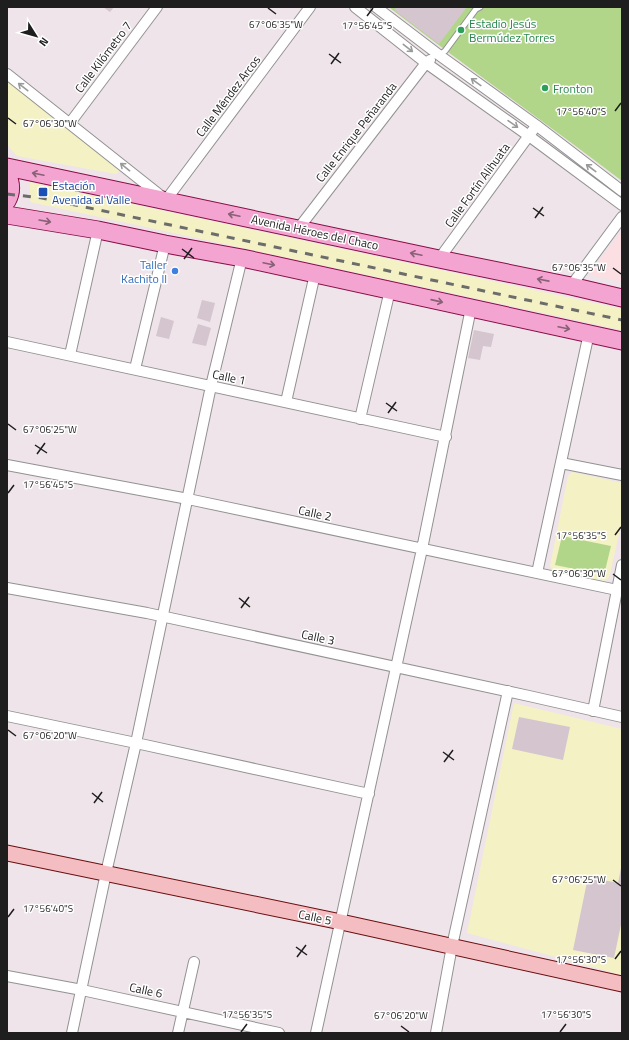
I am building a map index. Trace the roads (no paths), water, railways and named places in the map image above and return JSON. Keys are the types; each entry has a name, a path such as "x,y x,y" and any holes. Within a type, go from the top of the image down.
{"main road":[{"name":"Avenida Héroes del Chaco","path":"7,167 622,298"},
{"path":"7,174 11,188 8,201"},
{"path":"7,215 98,230 242,258 622,341"},
{"name":"Calle 5","path":"7,853 341,922 622,984"}],"street":[{"name":"Calle Kilómetro 7","path":"70,123 157,7"},
{"name":"Calle Méndez Arcos","path":"166,200 310,7"},
{"path":"355,7 426,63 529,136 622,205"},
{"path":"376,7 439,55 536,125 622,191"},
{"name":"Calle Enrique Peñaranda","path":"298,229 426,63 439,55"},
{"path":"7,74 166,200"},
{"name":"Calle Fortín Alihuata","path":"439,259 536,125"},
{"path":"571,286 622,217"},
{"path":"70,355 98,230"},
{"path":"135,370 165,244"},
{"path":"72,1033 136,743 211,386 242,258"},
{"path":"286,402 315,274"},
{"path":"360,419 390,290"},
{"path":"316,1033 446,437 471,308"},
{"path":"536,573 590,333"},
{"name":"Calle 1","path":"7,342 446,437"},
{"path":"561,463 622,475"},
{"name":"Calle 2","path":"7,465 188,499 617,590"},
{"path":"593,710 622,565"},
{"name":"Calle 3","path":"7,588 162,617 622,717"},
{"path":"436,1033 452,946 508,691"},
{"path":"7,716 369,794"},
{"path":"178,1033 194,962"},
{"name":"Calle 6","path":"7,976 82,990 279,1033"}],"lane":[{"path":"439,55 445,51 476,9 480,7"}],"railway":[{"path":"7,194 42,198 622,320"}],"place":[{"name":"Estadio Jesús Bermúdez Torres","path":"461,30"},
{"name":"Fronton","path":"545,88"},
{"name":"Estación Avenida al Valle","path":"43,192"},
{"name":"Taller Kachito ll","path":"175,271"}]}
